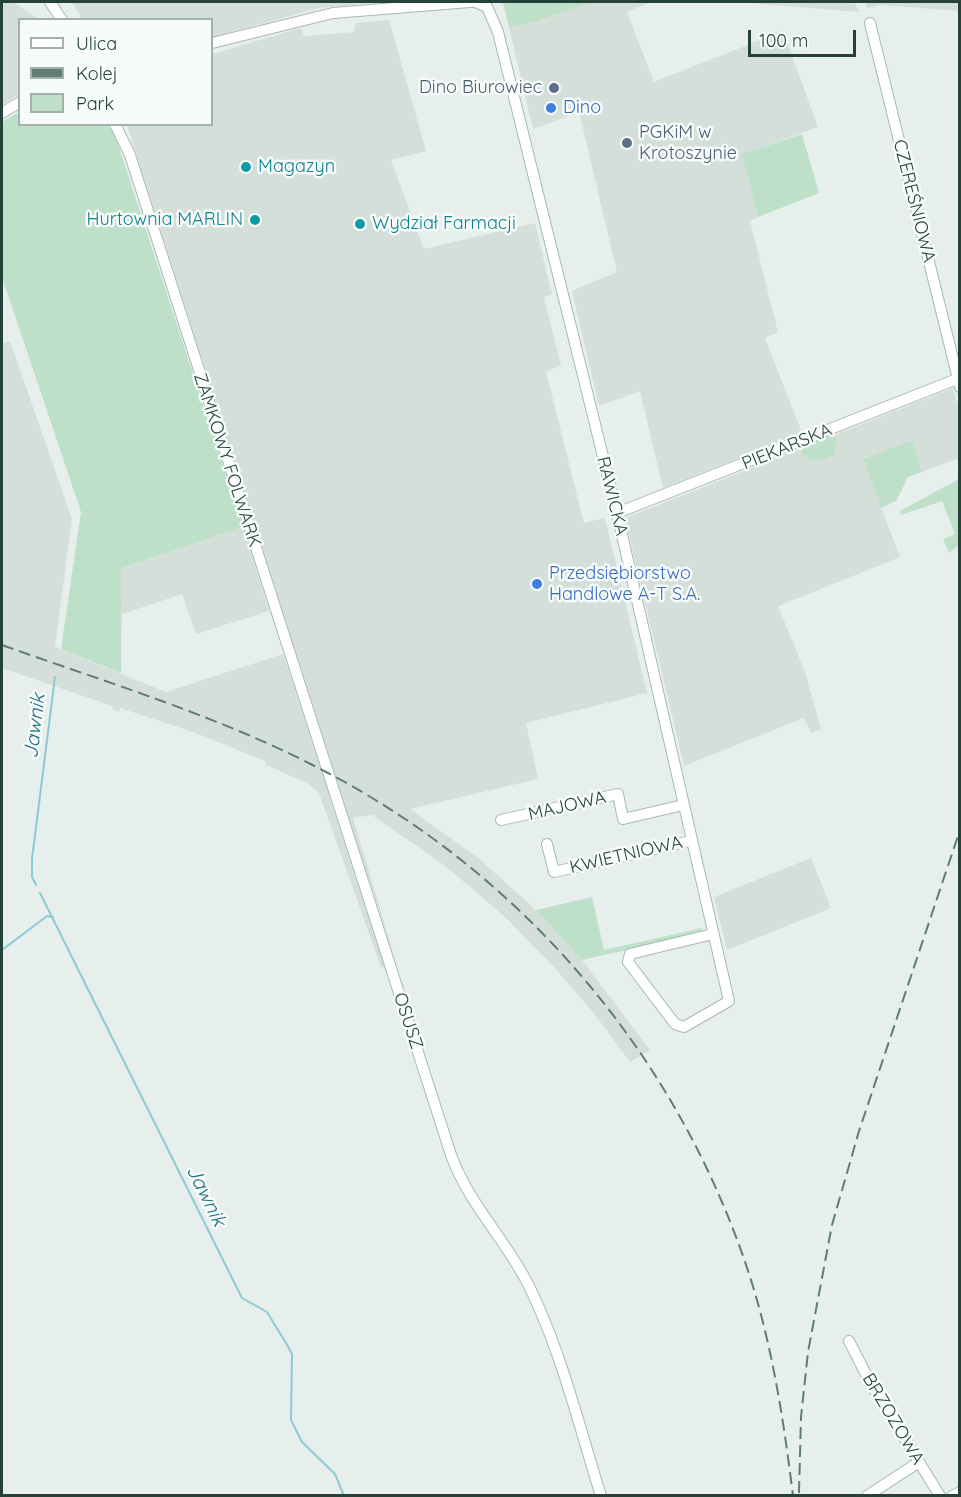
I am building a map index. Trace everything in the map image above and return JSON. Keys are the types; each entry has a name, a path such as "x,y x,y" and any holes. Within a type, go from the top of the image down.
{"street":[{"path":"50,2 61,18"},
{"path":"213,43 333,13 470,2"},
{"name":"RAWICKA","path":"475,2 487,7 498,32 617,513 729,1001 684,1027 675,1024 628,962 630,954 713,933"},
{"name":"CZEREŚNIOWA","path":"870,23 957,365 958,383"},
{"path":"2,113 18,103"},
{"name":"ZAMKOWY FOLWARK","path":"116,126 133,166 336,796"},
{"name":"PIEKARSKA","path":"617,513 958,383"},
{"name":"MAJOWA","path":"501,820 618,794 624,819 683,805"},
{"name":"OSUSZ","path":"336,796 457,1170 524,1277 550,1332 602,1496"},
{"name":"KWIETNIOWA","path":"547,844 554,872 692,840"},
{"name":"BRZOZOWA","path":"849,1341 872,1386 940,1496"},
{"path":"867,1496 919,1462"}],"shaded area":[{"path":"2,2 13,2 37,18 18,18 18,95 2,105"},
{"path":"72,2 383,2 319,8 213,37 213,18 81,18"},
{"path":"503,2 651,2 627,12 654,82 783,31 818,127 743,154 758,217 750,221 778,332 765,338 802,433 663,488 640,391 599,406 572,291 617,272 579,112 533,129"},
{"path":"736,2 854,2 860,12"},
{"path":"865,2 959,2 959,11 880,5 867,8"},
{"path":"389,20 426,151 391,160 424,249 535,223 552,294 544,297 561,366 546,371 584,523 605,518 647,693 526,723 538,779 410,809 477,857 536,910 582,960 650,1050 630,1062 596,1016 555,968 505,917 444,865 372,815 353,818 397,965 344,803 329,796 385,968 381,967 319,793 307,783 266,765 265,761 196,733 120,708 119,712 112,709 112,706 2,668 2,344 10,341 72,519 55,647 166,692 283,654 316,754 331,762 127,126 213,126 213,54 301,28 304,36 354,32 356,23"},
{"path":"953,388 959,409 959,458 922,472 913,440 863,460 900,557 778,606 805,672 821,729 811,733 804,718 684,766 625,518"},
{"path":"243,527 269,611 196,634 182,594 122,614 122,568"},
{"path":"811,858 831,908 727,950 714,897"}],"green space":[{"path":"503,2 591,2 537,21 509,27"},
{"path":"18,113 18,126 108,126 114,132 243,527 122,568 121,673 61,649 81,512 2,277 2,122"},
{"path":"802,134 819,193 758,217 742,154"},
{"path":"830,433 837,439 834,455 817,461 809,459 802,453 803,444"},
{"path":"913,440 922,472 908,477 896,501 881,508 863,459"},
{"path":"959,479 959,545 949,553 943,539 955,534 942,501 901,515 900,511"},
{"path":"592,897 604,950 702,928 703,933 582,960 536,910"}],"waterway":[{"name":"Jawnik","path":"36,885 32,877 32,859 55,677"},
{"name":"Jawnik","path":"40,893 242,1298 267,1312 292,1354 291,1420 302,1442 335,1474 344,1496"},
{"path":"2,950 47,916 53,917"}],"railway":[{"path":"2,645 126,688 249,735 328,773 401,816 469,866 532,923 589,985 640,1052 684,1124 721,1200 751,1280 766,1333 782,1414 793,1496"},
{"path":"799,1493 801,1417 808,1352 832,1225 859,1131 960,830"}],"place":[{"name":"Dino Biurowiec","path":"554,88"},
{"name":"Dino","path":"551,108"},
{"name":"PGKiM w Krotoszynie","path":"627,143"},
{"name":"Magazyn","path":"246,167"},
{"name":"Hurtownia MARLIN","path":"255,220"},
{"name":"Wydział Farmacji","path":"360,224"},
{"name":"Przedsiębiorstwo Handlowe A-T S.A.","path":"537,584"}]}
